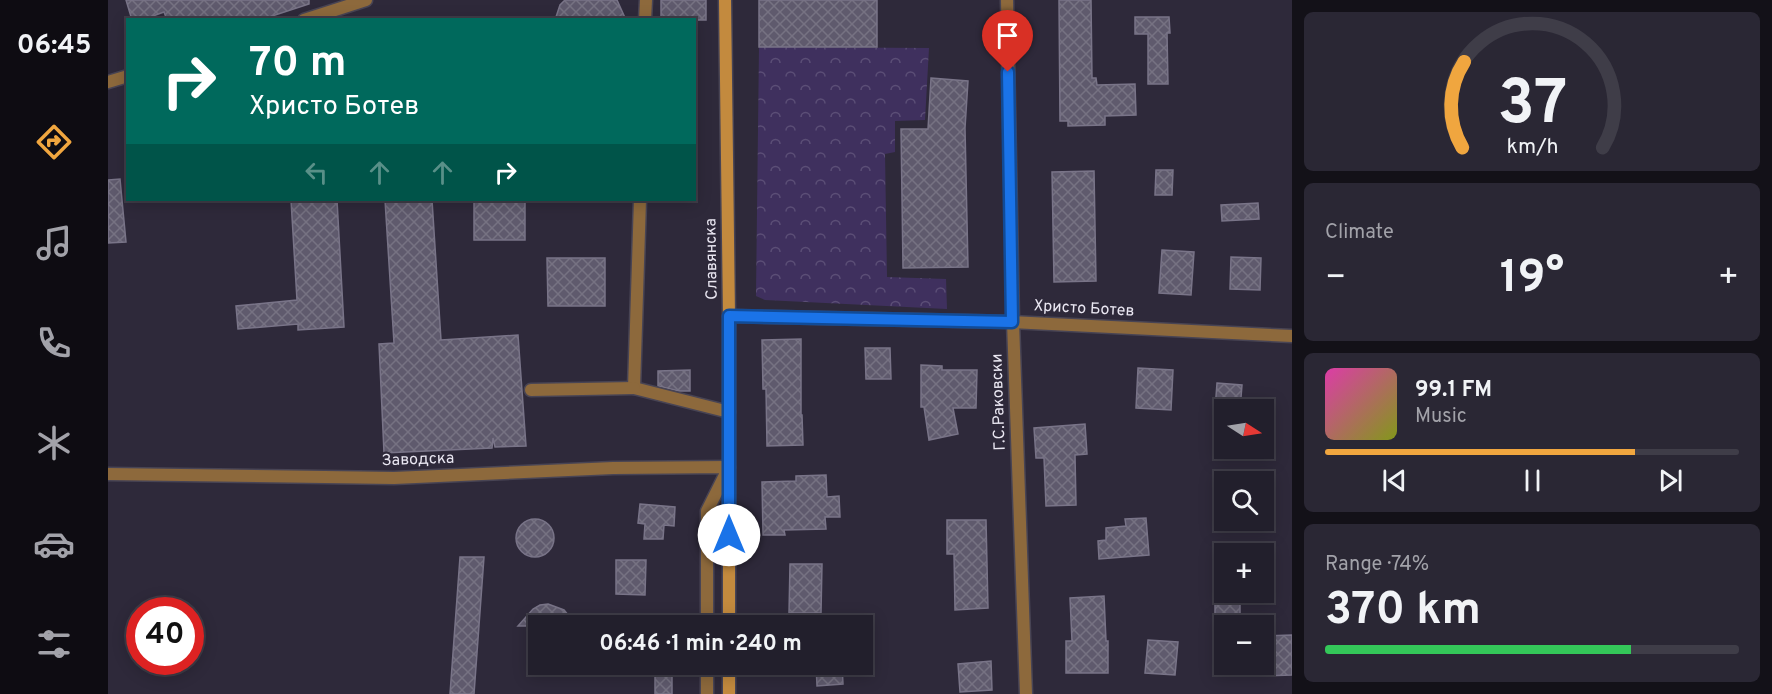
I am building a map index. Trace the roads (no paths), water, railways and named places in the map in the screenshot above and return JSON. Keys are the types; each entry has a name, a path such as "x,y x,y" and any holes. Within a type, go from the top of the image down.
{"street":[{"path":"310,18 366,0"},
{"path":"645,18 646,0"},
{"name":"Славянска","path":"725,0 729,316 729,615"},
{"name":"Г.С.Раковски","path":"1007,0 1012,322 1026,694"},
{"path":"108,82 126,77"},
{"path":"634,388 640,201"},
{"name":"Христо Ботев","path":"729,316 1012,322 1292,336"},
{"path":"531,390 634,388 729,412"},
{"path":"707,615 707,511 729,467"},
{"name":"Заводска","path":"108,474 393,478 613,468 729,467"},
{"path":"707,675 707,694"},
{"path":"729,675 729,694"}]}
